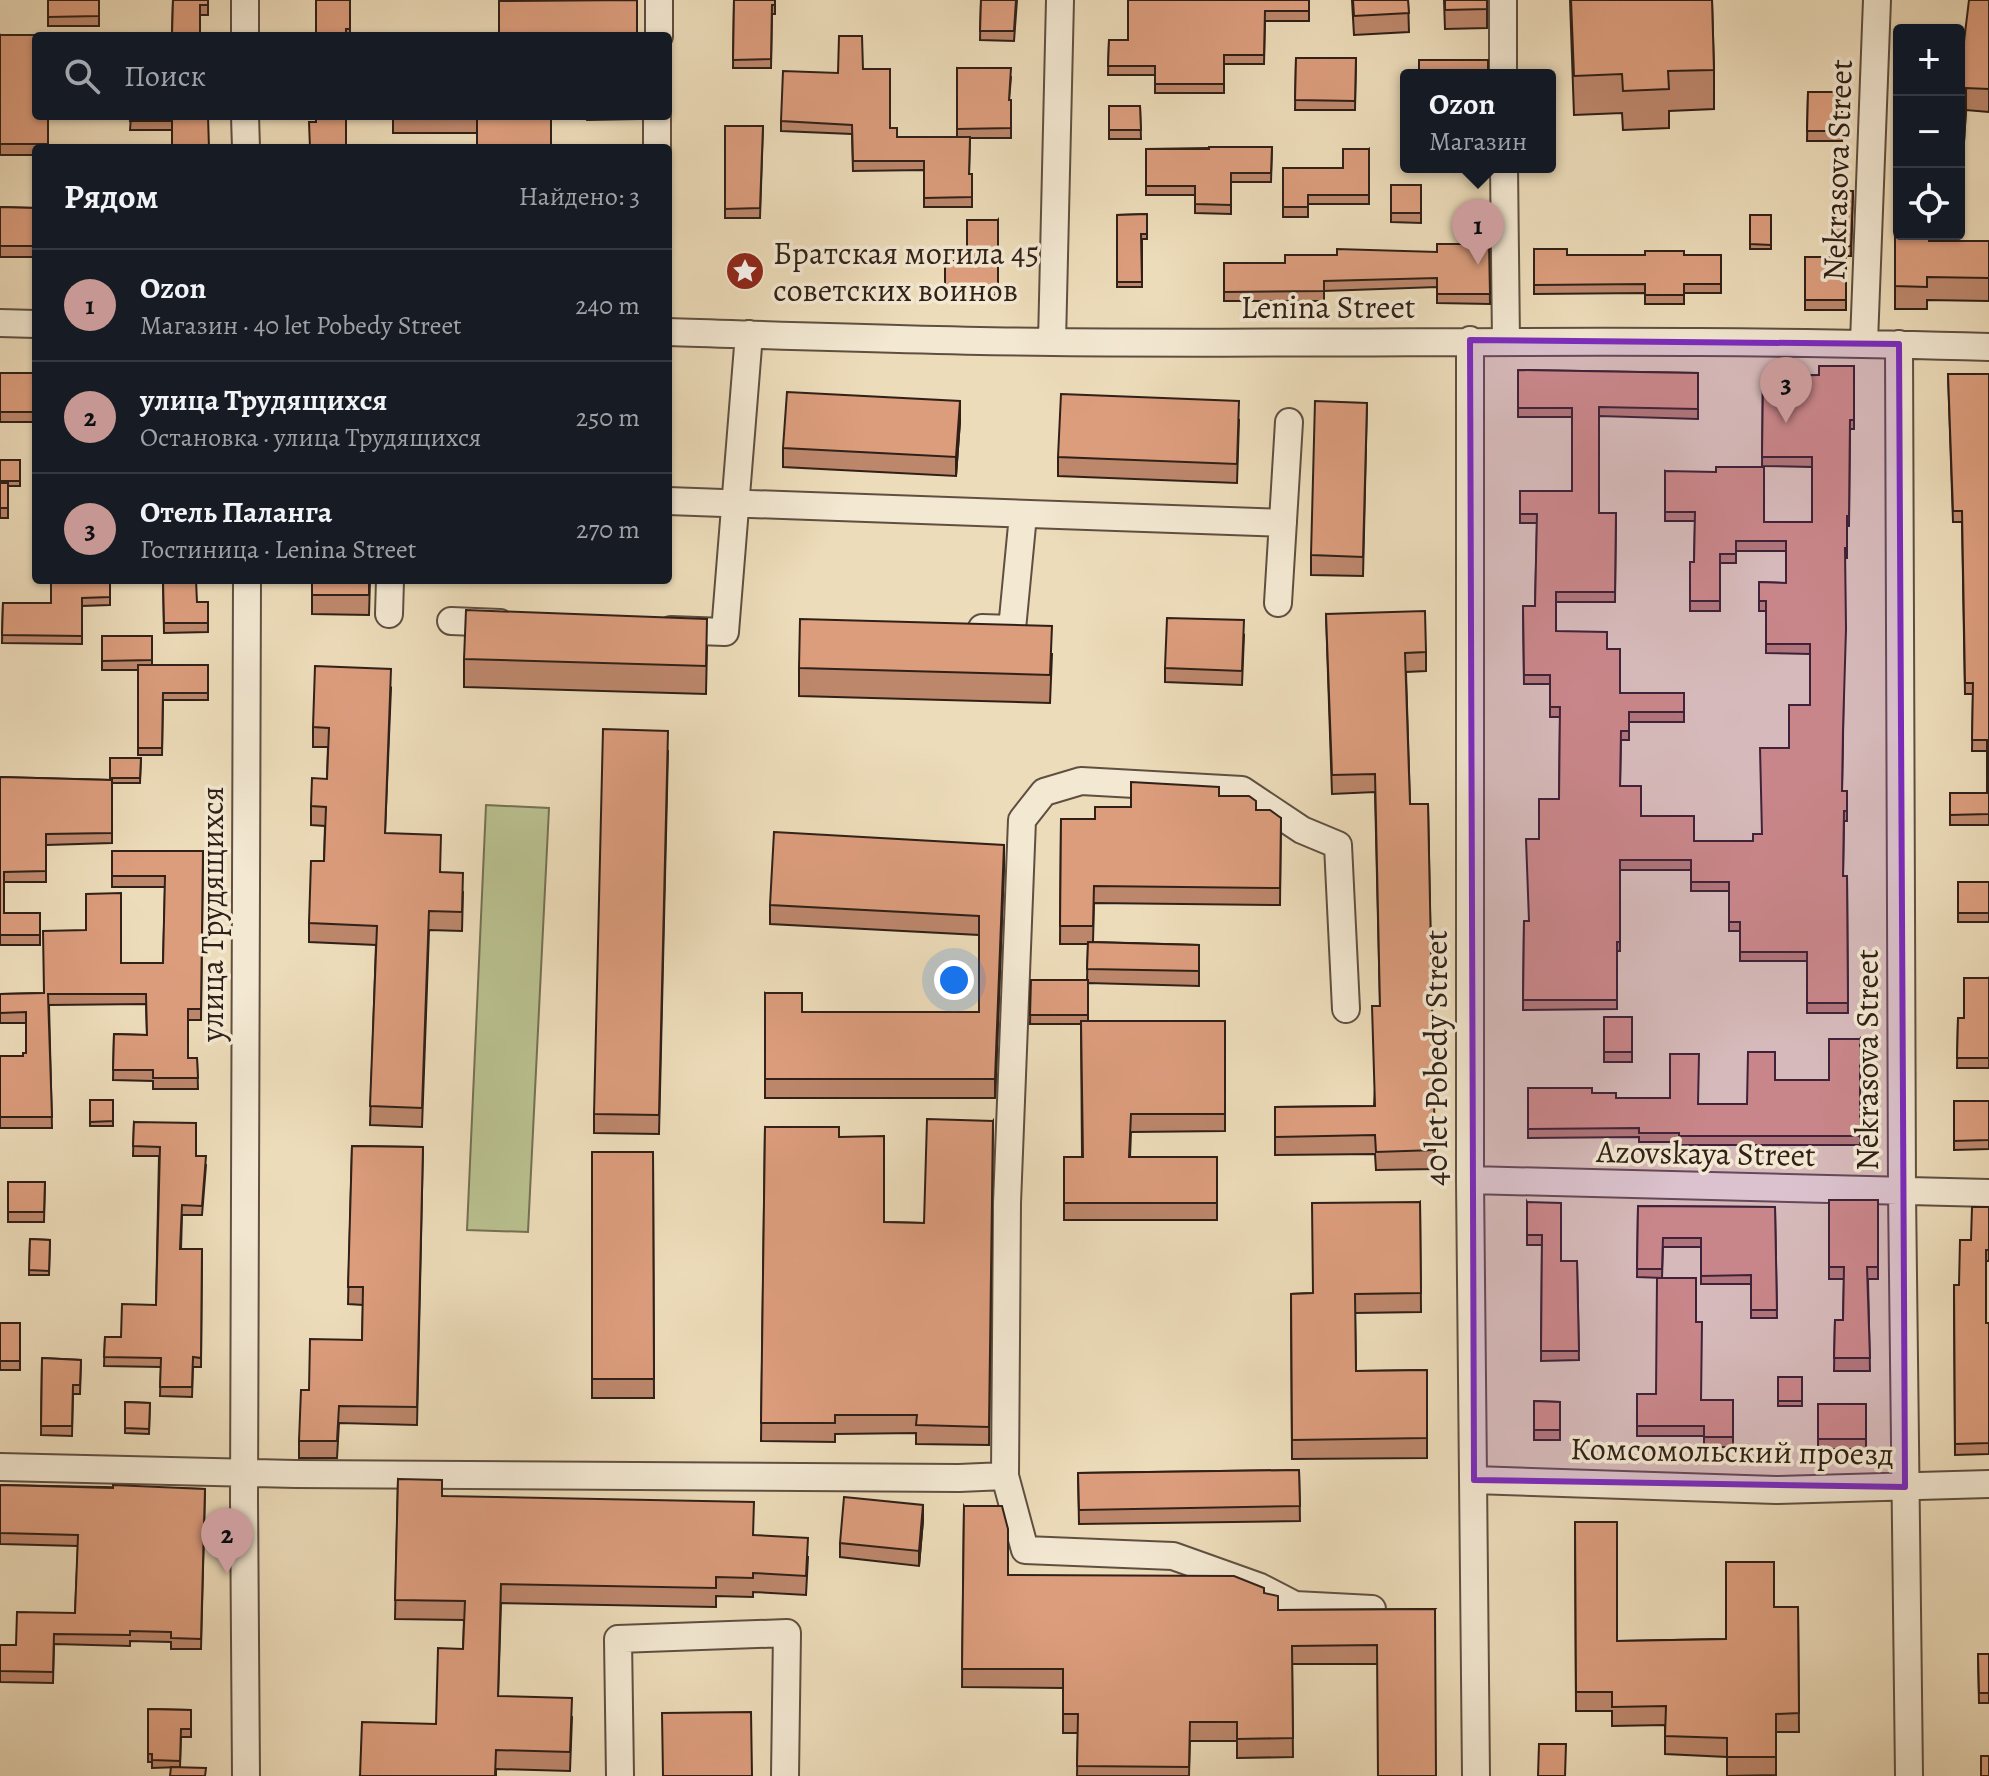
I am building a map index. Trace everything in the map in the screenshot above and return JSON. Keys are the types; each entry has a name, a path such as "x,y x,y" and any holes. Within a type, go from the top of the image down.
{"street":[{"path":"245,0 245,32"},
{"path":"659,0 659,32"},
{"path":"1052,342 1060,0"},
{"path":"1503,0 1503,69"},
{"name":"Nekrasova Street","path":"1864,342 1877,0"},
{"path":"245,120 246,144"},
{"path":"657,120 657,144"},
{"path":"1504,173 1506,341"},
{"path":"0,323 32,324"},
{"name":"Lenina Street","path":"672,332 1052,342 1864,342 1989,347"},
{"path":"649,629 725,632 749,334"},
{"name":"40 let Pobedy Street","path":"1470,340 1470,1180 1476,1776"},
{"name":"Nekrasova Street","path":"1899,344 1902,1192 1909,1776"},
{"path":"1278,603 1289,422"},
{"path":"672,501 1283,523"},
{"path":"952,627 1012,629 1023,515"},
{"name":"улица Трудящихся","path":"246,1776 247,584"},
{"path":"389,614 390,584"},
{"path":"451,621 527,624"},
{"path":"1346,1009 1338,845 1302,830 1242,790 1081,781 1044,792 1022,820 1007,1203 1005,1476 1025,1550 1173,1556 1260,1587 1295,1605 1372,1609"},
{"name":"Azovskaya Street","path":"1470,1180 1989,1193"},
{"path":"0,1467 943,1478 1005,1476"},
{"name":"Комсомольский проезд","path":"1474,1480 1776,1490 1989,1484"},
{"path":"620,1776 618,1639 787,1633 785,1776"}],"highlighted area":[{"path":"1470,340 1899,344 1905,1487 1474,1480"}],"green space":[{"path":"486,805 549,808 528,1232 467,1230"}],"building":[{"path":"48,0 99,0 99,16 48,17"},
{"path":"173,0 208,0 208,5 200,5 200,32 172,32"},
{"path":"316,0 350,0 350,29 346,32 316,32"},
{"path":"637,0 637,32 499,32 499,1"},
{"path":"734,0 775,0 775,5 772,5 771,59 733,60"},
{"path":"981,0 1016,0 1014,31 980,31"},
{"path":"1128,0 1309,0 1309,11 1265,11 1264,55 1224,55 1224,84 1155,84 1155,66 1108,66 1109,40 1128,40"},
{"path":"1353,0 1408,0 1409,13 1354,16"},
{"path":"1445,0 1487,0 1487,9 1445,10"},
{"path":"1571,0 1712,0 1714,70 1668,71 1669,89 1623,91 1622,74 1574,76"},
{"path":"1969,0 1989,0 1989,89 1966,88 1965,104 1965,96 1965,33"},
{"path":"0,35 32,35 32,120 48,120 48,144 0,144"},
{"path":"839,36 862,36 863,69 890,69 890,128 897,128 897,137 970,137 972,197 924,198 924,161 853,161 852,125 781,121 783,71 838,73"},
{"path":"1296,58 1356,58 1355,101 1295,100"},
{"path":"1419,60 1488,60 1488,69 1419,69"},
{"path":"957,68 1011,68 1011,128 957,129"},
{"path":"1808,92 1842,92 1842,131 1807,131"},
{"path":"1109,106 1140,106 1141,130 1109,130"},
{"path":"208,120 209,144 172,144 172,121 130,121"},
{"path":"346,120 346,144 310,144 309,122"},
{"path":"477,120 551,120 551,144 477,144"},
{"path":"725,126 763,126 760,208 725,209"},
{"path":"1272,147 1271,173 1231,173 1231,205 1195,204 1195,186 1146,186 1146,149"},
{"path":"1343,149 1369,149 1369,195 1308,195 1308,207 1283,207 1283,168 1343,168"},
{"path":"1391,185 1421,185 1421,213 1391,213"},
{"path":"1835,191 1853,191 1851,246 1835,247"},
{"path":"0,207 32,208 32,246 0,246"},
{"path":"1147,214 1147,234 1141,234 1142,282 1117,282 1117,215"},
{"path":"1750,215 1771,215 1771,245 1750,244"},
{"path":"967,220 998,220 998,287 945,287 945,261 967,261"},
{"path":"1895,240 1989,241 1989,278 1927,277 1927,287 1895,286"},
{"path":"1437,244 1489,244 1490,294 1437,294 1437,278 1324,281 1324,291 1224,292 1224,263 1285,263 1285,255 1337,255 1337,249 1437,252"},
{"path":"1534,249 1567,249 1567,255 1645,255 1645,251 1684,251 1684,255 1721,255 1721,284 1684,284 1684,295 1645,295 1645,284 1534,285"},
{"path":"1805,257 1846,257 1846,300 1805,300"},
{"path":"1819,366 1854,366 1854,420 1850,420 1849,516 1845,548 1842,791 1847,791 1843,876 1847,876 1848,1003 1807,1003 1807,952 1740,952 1740,922 1729,922 1729,882 1691,882 1691,860 1620,860 1617,1000 1523,1000 1524,921 1529,921 1526,839 1539,839 1539,799 1559,799 1560,707 1550,707 1550,675 1524,675 1523,606 1535,606 1537,514 1520,514 1520,491 1572,491 1572,408 1518,408 1518,370 1698,373 1698,409 1599,407 1599,513 1616,513 1615,592 1556,592 1556,631 1607,632 1607,649 1620,649 1620,693 1684,693 1684,712 1629,712 1629,731 1621,731 1620,786 1641,786 1641,816 1694,816 1694,841 1753,841 1753,834 1762,834 1760,748 1789,748 1789,705 1810,705 1810,644 1766,644 1766,601 1759,601 1759,582 1786,583 1786,541 1736,541 1736,554 1720,554 1720,601 1690,601 1695,512 1665,512 1665,471 1716,472 1716,467 1764,467 1764,522 1812,522 1812,457 1762,457 1763,376 1819,375"},
{"path":"0,373 32,373 32,412 0,412"},
{"path":"1948,374 1989,374 1989,814 1950,815 1950,793 1987,793 1987,740 1972,740 1973,683 1965,683 1962,511 1953,511"},
{"path":"787,392 960,401 956,457 783,448"},
{"path":"1061,394 1239,401 1237,464 1058,457"},
{"path":"1315,401 1367,403 1363,557 1311,555"},
{"path":"0,460 20,460 20,481 0,481"},
{"path":"0,483 8,483 8,508 0,508"},
{"path":"51,584 110,584 110,597 82,598 82,636 2,635 3,603 51,603"},
{"path":"163,584 196,584 197,602 208,602 208,623 164,623"},
{"path":"312,584 369,584 369,595 312,595"},
{"path":"466,610 707,619 706,666 464,659"},
{"path":"1425,611 1426,652 1405,653 1410,804 1428,804 1435,1150 1376,1152 1375,1135 1275,1137 1275,1107 1375,1106 1372,1006 1380,1006 1375,774 1332,775 1326,614"},
{"path":"1167,618 1244,620 1242,671 1165,668"},
{"path":"800,619 1052,626 1050,675 799,668"},
{"path":"102,636 152,636 152,660 102,661"},
{"path":"138,665 208,665 208,693 163,693 162,748 138,748"},
{"path":"315,666 391,669 385,833 441,835 440,872 463,873 462,912 429,911 422,1108 370,1106 377,926 309,923 311,861 324,861 326,807 311,806 312,778 327,779 329,728 313,727"},
{"path":"603,729 668,731 659,1115 594,1114"},
{"path":"110,758 141,758 140,778 110,778"},
{"path":"0,777 112,780 112,833 46,834 46,871 4,872 4,913 40,913 40,935 0,935"},
{"path":"1131,782 1219,787 1219,796 1249,796 1256,801 1256,810 1270,810 1281,818 1280,888 1094,886 1093,926 1060,926 1061,819 1095,819 1095,807 1131,807"},
{"path":"774,832 1004,845 995,1079 765,1079 765,993 802,993 802,1012 979,1012 979,916 770,905"},
{"path":"112,851 203,851 201,1009 188,1009 188,1058 197,1058 198,1078 153,1078 153,1070 113,1070 114,1034 147,1035 146,994 48,994 52,1117 0,1117 0,1056 23,1056 26,1053 26,1012 0,1013 0,994 44,993 43,931 86,930 86,894 121,893 121,963 163,963 165,876 112,876"},
{"path":"1958,882 1989,882 1989,913 1958,913"},
{"path":"1088,942 1199,945 1199,971 1087,969"},
{"path":"1964,978 1989,978 1989,1058 1957,1058 1958,1018 1964,1018"},
{"path":"1031,980 1088,980 1088,1015 1030,1015"},
{"path":"1604,1017 1632,1017 1632,1052 1604,1052"},
{"path":"1081,1021 1225,1021 1225,1114 1131,1114 1129,1157 1217,1157 1217,1203 1064,1203 1064,1157 1083,1157"},
{"path":"1829,1039 1860,1039 1860,1136 1679,1136 1679,1133 1639,1133 1639,1128 1528,1129 1528,1088 1592,1088 1592,1093 1616,1093 1616,1098 1670,1098 1670,1054 1699,1054 1698,1104 1747,1104 1748,1052 1775,1052 1775,1080 1829,1080"},
{"path":"90,1100 113,1100 113,1121 90,1122"},
{"path":"1954,1101 1989,1101 1989,1140 1954,1141"},
{"path":"927,1119 993,1121 989,1427 916,1425 917,1415 835,1415 835,1423 761,1423 765,1127 839,1127 839,1137 884,1136 884,1222 924,1223"},
{"path":"134,1122 196,1123 196,1156 206,1156 202,1206 182,1205 180,1249 202,1249 201,1358 193,1357 192,1387 160,1387 161,1358 104,1357 105,1337 121,1337 122,1304 156,1305 160,1147 133,1146"},
{"path":"352,1146 423,1147 417,1407 339,1406 337,1441 299,1441 301,1390 309,1390 310,1339 362,1340 363,1287 348,1287"},
{"path":"592,1152 653,1152 654,1379 592,1379"},
{"path":"8,1182 45,1182 44,1212 8,1212"},
{"path":"1829,1200 1878,1200 1878,1267 1867,1267 1870,1358 1834,1358 1835,1320 1843,1320 1844,1267 1829,1267"},
{"path":"1420,1202 1421,1293 1355,1294 1356,1371 1427,1370 1427,1438 1292,1440 1291,1294 1313,1293 1312,1203"},
{"path":"1527,1202 1561,1203 1561,1261 1577,1261 1579,1351 1541,1351 1542,1235 1527,1235"},
{"path":"1638,1206 1775,1207 1777,1310 1751,1310 1751,1275 1701,1276 1701,1238 1663,1238 1662,1269 1637,1269"},
{"path":"1972,1207 1989,1207 1986,1323 1989,1323 1989,1443 1955,1444 1954,1285 1959,1285 1960,1240 1971,1240"},
{"path":"30,1239 50,1240 49,1271 29,1270"},
{"path":"1657,1278 1696,1278 1696,1322 1702,1322 1701,1400 1733,1400 1733,1437 1704,1437 1704,1426 1637,1426 1637,1394 1656,1394"},
{"path":"0,1323 20,1323 20,1361 0,1361"},
{"path":"42,1358 81,1360 80,1385 73,1385 72,1426 41,1426"},
{"path":"1778,1377 1802,1377 1802,1401 1778,1401"},
{"path":"1534,1401 1560,1402 1560,1430 1534,1430"},
{"path":"125,1402 150,1403 149,1429 125,1428"},
{"path":"1818,1404 1866,1404 1866,1439 1818,1439"},
{"path":"1299,1470 1300,1506 1079,1510 1078,1473"},
{"path":"398,1479 442,1480 442,1496 754,1502 753,1535 808,1538 806,1576 753,1573 753,1578 716,1577 716,1588 501,1584 498,1696 572,1698 570,1752 496,1750 495,1776 360,1776 362,1722 436,1724 438,1648 463,1649 465,1601 395,1600"},
{"path":"0,1485 205,1489 201,1639 171,1638 171,1632 54,1634 53,1672 0,1671 0,1645 16,1645 17,1612 75,1613 78,1535 0,1533"},
{"path":"844,1497 923,1505 919,1551 840,1543"},
{"path":"964,1506 1002,1506 1008,1529 1008,1575 1234,1576 1264,1588 1264,1593 1278,1596 1278,1610 1435,1609 1436,1776 1378,1776 1377,1645 1292,1646 1293,1738 1237,1739 1237,1722 1190,1722 1189,1767 1077,1766 1078,1714 1063,1714 1063,1669 962,1669"},
{"path":"1575,1522 1617,1522 1617,1641 1726,1639 1726,1562 1774,1562 1774,1607 1798,1607 1799,1713 1776,1714 1776,1757 1727,1757 1727,1738 1665,1736 1666,1706 1612,1707 1612,1692 1576,1692"},
{"path":"1978,1654 1989,1654 1989,1693 1979,1693"},
{"path":"148,1709 191,1710 191,1729 181,1729 180,1761 152,1760 152,1754 148,1754"},
{"path":"751,1712 752,1776 663,1776 662,1713"},
{"path":"1539,1744 1566,1744 1565,1776 1538,1776"},
{"path":"1981,1756 1989,1756 1989,1776 1981,1776"},
{"path":"171,1767 206,1768 205,1776 170,1776"}],"place":[{"name":"Ozon","path":"1478,265"},
{"name":"Братская могила 45 советских воинов","path":"745,271"},
{"name":"Отель Паланга","path":"1786,423"},
{"name":"улица Трудящихся","path":"227,1574"}]}
